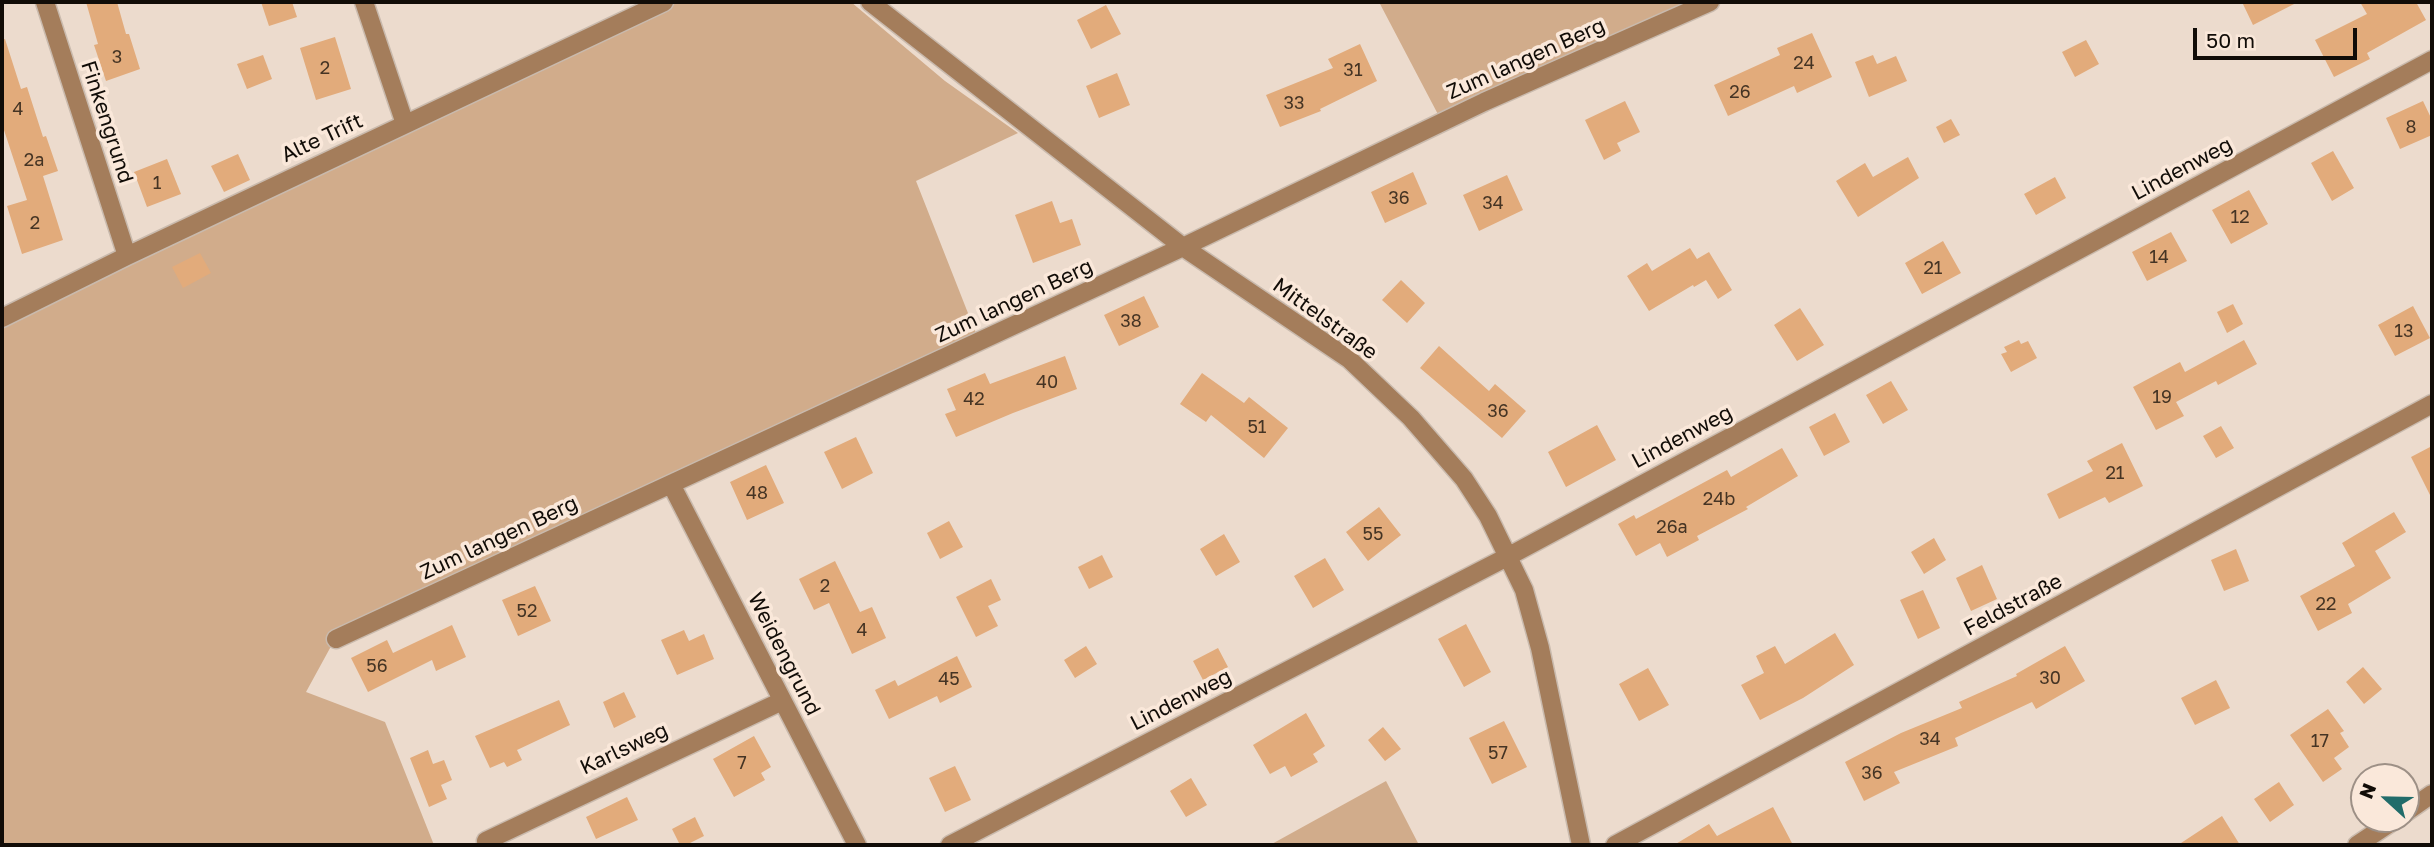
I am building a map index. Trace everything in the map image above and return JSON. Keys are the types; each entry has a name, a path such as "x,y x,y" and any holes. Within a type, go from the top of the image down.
{"street":[{"name":"Finkengrund","path":"45,2 127,256"},
{"path":"364,2 405,124"},
{"name":"Alte Trift","path":"2,318 127,256 664,2"},
{"name":"Mittelstraße","path":"870,2 1183,247 1349,359 1411,418 1464,479 1509,556 1524,590 1540,648 1581,845"},
{"name":"Zum langen Berg","path":"335,639 1183,247 1484,102 1710,2"},
{"name":"Lindenweg","path":"950,845 1509,556 2432,60"},
{"name":"Feldstraße","path":"1615,845 2432,404"},
{"name":"Weidengrund","path":"671,484 857,845"},
{"name":"Karlsweg","path":"486,841 782,701"},
{"path":"2357,845 2375,833"}],"shaded area":[{"path":"678,2 851,2 945,81 1018,133 916,181 977,336 335,639 306,692 385,722 434,845 2,845 2,318"},
{"path":"1379,2 1689,2 1442,122"},
{"path":"1386,781 1419,845 1270,845"}],"building":[{"path":"86,2 117,2 140,69 106,81 94,45 98,44"},
{"path":"261,2 292,2 297,17 269,26"},
{"path":"2242,2 2298,2 2253,25"},
{"path":"2360,2 2416,2 2426,20 2367,53 2370,59 2334,77 2315,40 2367,14"},
{"path":"1106,5 1121,34 1091,49 1077,20"},
{"path":"1812,33 1832,77 1797,93 1794,86 1728,116 1714,85 1780,55 1777,48"},
{"path":"335,37 351,89 316,100 300,48"},
{"path":"5,39 21,89 27,87 43,137 46,136 58,171 43,176 63,240 22,254 7,206 27,200 2,124 2,40"},
{"path":"2086,40 2099,64 2075,77 2062,52"},
{"path":"1360,44 1377,81 1320,109 1321,111 1280,127 1266,95 1333,68 1328,59"},
{"path":"263,55 272,79 247,89 237,64"},
{"path":"1873,55 1877,64 1896,56 1907,81 1869,97 1855,62"},
{"path":"1117,73 1130,105 1099,118 1086,86"},
{"path":"1625,101 1640,132 1617,143 1621,151 1604,160 1585,120"},
{"path":"2423,101 2432,120 2432,135 2400,149 2386,118"},
{"path":"1951,119 1960,135 1944,143 1936,127"},
{"path":"2333,151 2354,188 2332,201 2311,163"},
{"path":"238,154 250,180 224,192 211,166"},
{"path":"1908,157 1919,178 1858,217 1836,181 1865,163 1873,177"},
{"path":"167,159 181,194 147,207 134,172"},
{"path":"1413,172 1427,204 1385,223 1371,192"},
{"path":"1507,175 1523,210 1479,231 1463,195"},
{"path":"2055,177 2066,198 2036,215 2024,194"},
{"path":"2249,190 2268,224 2231,244 2212,210"},
{"path":"1052,201 1060,223 1072,219 1081,245 1033,263 1015,215"},
{"path":"2171,232 2187,261 2147,281 2132,252"},
{"path":"1943,241 1961,273 1922,294 1905,263"},
{"path":"1690,248 1697,259 1709,252 1732,290 1718,299 1706,280 1649,311 1627,276 1647,263 1652,271"},
{"path":"200,253 211,273 183,288 172,267"},
{"path":"1401,280 1425,303 1407,323 1382,300"},
{"path":"1144,296 1159,327 1119,346 1104,315"},
{"path":"2233,304 2243,324 2227,333 2217,312"},
{"path":"2413,306 2430,338 2395,356 2378,325"},
{"path":"1800,308 1824,345 1797,361 1774,325"},
{"path":"2019,340 2021,344 2028,341 2037,358 2011,372 2001,354 2007,352 2004,347"},
{"path":"2244,340 2257,364 2218,385 2216,381 2176,402 2184,416 2156,430 2133,387 2180,362 2185,372"},
{"path":"1439,346 1489,391 1495,384 1526,411 1502,438 1420,368"},
{"path":"1065,356 1077,389 956,437 945,414 956,410 947,389 985,373 990,384"},
{"path":"1202,373 1244,403 1249,397 1288,428 1264,458 1211,415 1206,422 1180,404"},
{"path":"1891,381 1908,410 1883,424 1866,395"},
{"path":"1835,413 1850,442 1824,456 1809,427"},
{"path":"1597,425 1616,460 1566,487 1548,452"},
{"path":"2221,426 2234,448 2216,458 2203,436"},
{"path":"856,437 873,473 842,489 824,452"},
{"path":"2122,443 2143,486 2109,503 2105,497 2059,519 2047,494 2093,471 2087,461"},
{"path":"2432,446 2432,499 2411,457"},
{"path":"1782,448 1798,476 1746,507 1748,509 1697,536 1699,540 1667,557 1660,543 1636,556 1618,524 1634,515 1636,519 1727,470 1731,477"},
{"path":"766,465 784,503 747,520 730,482"},
{"path":"1379,507 1401,535 1368,561 1346,532"},
{"path":"2394,512 2406,532 2375,551 2391,578 2348,604 2352,613 2318,631 2300,596 2355,566 2342,543"},
{"path":"949,521 963,547 940,559 927,533"},
{"path":"1224,534 1240,562 1216,576 1200,549"},
{"path":"1934,538 1946,560 1924,574 1911,552"},
{"path":"2236,549 2249,581 2224,591 2211,560"},
{"path":"1102,555 1113,577 1089,589 1078,567"},
{"path":"1325,558 1344,590 1313,608 1294,576"},
{"path":"835,561 860,612 872,607 886,638 852,654 829,603 814,610 799,579"},
{"path":"1982,565 1997,599 1971,611 1956,578"},
{"path":"991,579 1001,600 988,606 998,626 976,637 956,597"},
{"path":"535,586 551,621 518,636 502,600"},
{"path":"1923,590 1940,628 1918,639 1900,600"},
{"path":"1466,624 1491,672 1464,687 1438,639"},
{"path":"452,625 466,657 436,671 432,660 368,692 351,658 387,640 393,653"},
{"path":"684,630 689,641 704,634 714,659 677,675 661,640"},
{"path":"1835,633 1854,665 1803,698 1760,720 1741,685 1764,673 1756,656 1775,646 1785,664"},
{"path":"1086,646 1097,664 1075,678 1064,660"},
{"path":"2065,646 2085,681 2036,709 2032,702 1955,738 1958,746 1894,772 1900,783 1864,801 1845,762 1901,733 1962,708 1959,702 2017,676 2016,674"},
{"path":"1218,648 1228,667 1203,680 1193,661"},
{"path":"957,656 972,687 940,703 937,696 889,719 875,690 895,680 898,686"},
{"path":"2363,667 2382,689 2364,704 2346,682"},
{"path":"1648,668 1669,705 1639,721 1619,684"},
{"path":"2216,680 2230,708 2195,725 2181,698"},
{"path":"624,692 636,717 614,728 603,702"},
{"path":"559,700 570,725 517,750 522,760 507,767 504,762 490,768 475,736"},
{"path":"2328,709 2344,731 2340,733 2349,747 2334,758 2342,769 2323,782 2290,735"},
{"path":"1306,713 1325,746 1313,754 1318,762 1291,777 1285,766 1270,774 1253,745"},
{"path":"1504,721 1527,767 1492,784 1469,738"},
{"path":"1383,727 1401,749 1385,761 1368,740"},
{"path":"754,736 771,767 761,773 765,780 734,797 713,759"},
{"path":"428,750 433,764 444,760 452,780 441,785 447,799 429,807 410,758"},
{"path":"955,766 971,800 945,812 929,778"},
{"path":"1191,778 1207,805 1186,817 1170,791"},
{"path":"2279,782 2294,805 2270,822 2254,799"},
{"path":"627,797 638,820 596,839 586,817"},
{"path":"1773,807 1793,845 1674,845 1709,824 1717,836"},
{"path":"2222,816 2240,845 2178,845"},
{"path":"695,817 704,836 686,845 680,845 672,829"}]}
